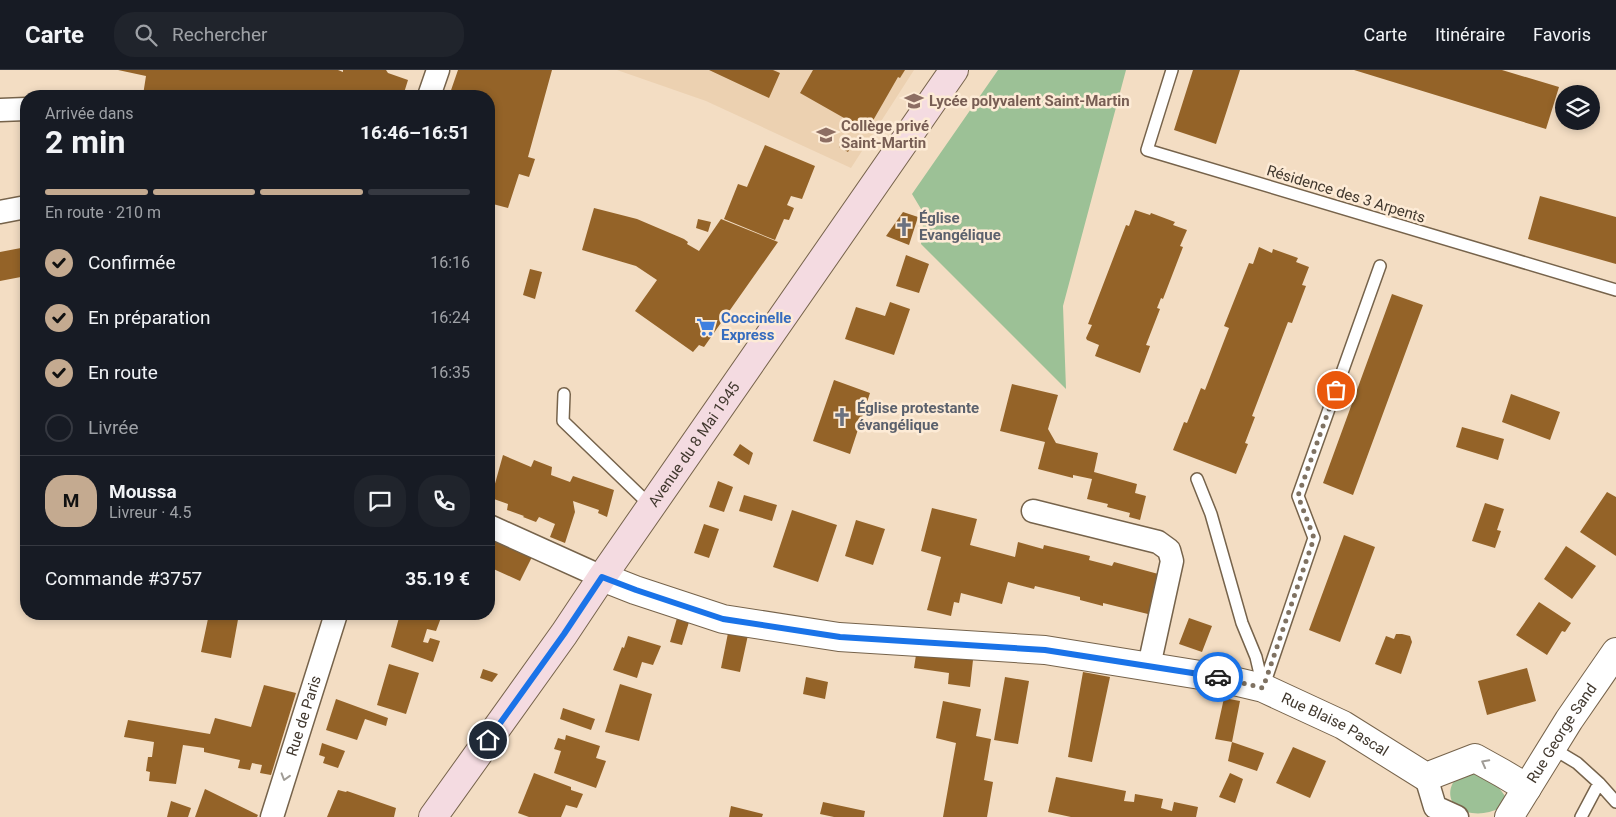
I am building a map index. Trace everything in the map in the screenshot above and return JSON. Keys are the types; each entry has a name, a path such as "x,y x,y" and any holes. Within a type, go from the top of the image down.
{"main road":[{"name":"Avenue du 8 Mai 1945","path":"433,817 564,634 954,70"}],"street":[{"path":"431,90 438,70"},
{"path":"0,110 20,109"},
{"path":"0,212 20,208"},
{"path":"1033,511 1158,542 1168,550 1172,561 1149,666"},
{"name":"Rue Blaise Pascal","path":"495,529 602,577 723,619 840,637 1045,650 1225,679 1263,688 1343,725 1426,777"},
{"name":"Rue de Paris","path":"272,817 334,620"},
{"name":"Rue George Sand","path":"1509,817 1616,652"},
{"path":"1457,817 1435,807 1426,777 1475,758 1527,788"}],"lane":[{"name":"Résidence des 3 Arpents","path":"1172,70 1147,150 1616,290"},
{"path":"1263,688 1314,538 1298,496 1380,266"},
{"path":"564,394 563,421 651,506"},
{"path":"1197,480 1210,514 1242,623 1256,657 1263,688"},
{"path":"1552,748 1577,763 1616,802"},
{"path":"1581,817 1599,783"}],"shaded area":[{"name":"Collège privé Saint-Martin","path":"617,70 914,70 851,168 706,101"}],"green space":[{"path":"998,70 1126,70 1063,306 1066,389 921,244 924,214 912,194"},
{"path":"1476,773 1492,782 1505,796 1500,808 1489,812 1472,813 1466,812 1453,803 1450,790 1457,778 1466,774"}],"building":[{"path":"118,70 338,70 343,72 343,70 386,70 388,73 408,80 405,90 144,90 146,76"},
{"path":"458,70 552,70 528,157 535,159 529,177 519,174 508,208 495,205 495,90 451,90"},
{"path":"709,70 773,70 780,73 769,98"},
{"path":"813,70 905,70 900,78 898,77 867,131 800,93"},
{"path":"1193,70 1240,70 1216,144 1174,130"},
{"path":"1354,70 1502,70 1555,86 1555,100 1546,129"},
{"path":"843,140 852,144 848,152 839,147"},
{"path":"765,145 815,166 802,199 791,196 787,205 794,208 789,220 784,219 775,240 724,219 738,184 747,187"},
{"path":"1540,196 1616,217 1616,264 1528,239"},
{"path":"594,208 637,219 684,239 688,242 687,244 699,251 721,219 778,242 704,347 699,345 693,352 635,311 657,280 636,266 582,250"},
{"path":"1135,210 1150,215 1151,213 1175,222 1173,225 1187,230 1180,246 1183,247 1163,299 1161,298 1157,308 1160,309 1146,345 1150,346 1140,373 1095,356 1099,345 1086,338 1092,325 1088,324 1126,225 1129,226"},
{"name":"Église Evangélique","path":"903,212 918,217 909,245 886,236"},
{"path":"698,219 711,222 708,232 696,228"},
{"path":"1259,247 1272,253 1273,249 1298,258 1296,262 1309,267 1302,285 1306,286 1292,323 1288,322 1252,416 1255,417 1245,443 1248,444 1236,474 1173,450 1184,422 1187,423 1201,388 1205,390 1229,328 1224,326 1249,263 1253,264"},
{"path":"20,248 20,277 0,281 0,252"},
{"path":"906,255 929,264 919,293 896,286"},
{"path":"530,269 542,272 535,299 523,295"},
{"path":"1392,294 1423,305 1353,495 1323,483"},
{"path":"890,302 910,309 894,355 845,339 856,307 885,316"},
{"name":"Église protestante évangélique","path":"834,380 870,393 850,454 813,441"},
{"path":"1012,384 1058,395 1048,429 1056,443 1098,453 1094,472 1137,484 1135,493 1146,496 1140,520 1129,517 1130,513 1107,507 1108,504 1087,499 1092,479 1073,475 1073,478 1038,469 1045,442 1000,431"},
{"path":"1511,394 1560,412 1550,440 1502,422"},
{"path":"1462,427 1504,439 1498,460 1456,447"},
{"path":"740,444 753,453 749,465 733,455"},
{"path":"503,455 531,467 534,460 552,467 551,475 570,482 573,476 614,490 607,517 598,513 599,510 573,501 575,512 565,543 550,537 555,524 539,517 536,522 507,510 508,504 495,499 495,484"},
{"path":"718,481 733,487 724,512 709,507"},
{"path":"1607,492 1616,497 1616,556 1580,532"},
{"path":"744,495 777,505 772,521 739,511"},
{"path":"1485,503 1504,509 1497,530 1501,531 1495,548 1472,541"},
{"path":"932,508 977,519 970,545 1015,557 1018,542 1043,549 1044,545 1090,556 1089,560 1112,566 1114,562 1162,575 1152,615 1103,603 1103,606 1080,600 1080,597 1035,586 1034,589 1008,582 1002,604 961,593 959,603 954,602 951,616 927,610 941,557 921,551"},
{"path":"792,510 837,525 818,582 773,567"},
{"path":"856,520 885,529 873,565 845,556"},
{"path":"704,524 719,529 709,558 694,553"},
{"path":"1344,535 1375,547 1340,642 1309,630"},
{"path":"495,536 534,553 520,581 495,570"},
{"path":"1566,546 1596,566 1572,599 1544,579"},
{"path":"1539,602 1571,623 1565,632 1562,631 1547,655 1516,635"},
{"path":"677,618 689,622 682,645 670,642"},
{"path":"1189,618 1212,626 1202,652 1179,644"},
{"path":"208,620 238,620 231,658 201,652"},
{"path":"398,620 440,620 436,631 427,629 423,642 428,643 430,638 440,641 433,662 391,647"},
{"path":"728,633 748,635 740,672 721,668"},
{"path":"1396,634 1410,636 1412,642 1401,674 1375,664 1386,636 1394,639"},
{"path":"628,636 661,646 653,665 642,662 637,678 613,670"},
{"path":"916,655 973,660 970,687 948,684 949,673 914,668"},
{"path":"389,664 419,673 406,714 377,705"},
{"path":"1527,668 1536,701 1487,715 1478,681"},
{"path":"483,669 498,674 492,682 480,678"},
{"path":"1083,672 1110,677 1092,762 1068,757"},
{"path":"806,677 828,682 825,699 803,694"},
{"path":"1005,677 1029,681 1018,744 994,740"},
{"path":"620,684 652,694 639,741 605,732"},
{"path":"264,685 296,693 271,775 260,773 262,765 252,763 250,770 238,768 240,760 204,752 204,748 183,745 176,784 149,781 150,772 146,771 148,757 152,757 154,742 124,737 128,720 210,734 215,718 251,727"},
{"path":"1224,698 1240,701 1232,742 1215,739"},
{"path":"336,699 388,718 386,726 365,719 357,740 326,730"},
{"path":"943,701 981,709 976,736 991,739 984,780 993,782 987,817 943,817 956,743 936,738"},
{"path":"563,708 595,719 591,730 560,719"},
{"path":"566,735 600,746 596,758 606,761 596,788 554,773 561,751 554,749 558,738 565,740"},
{"path":"1232,742 1264,753 1257,771 1228,761"},
{"path":"322,743 345,751 338,768 323,763 325,757 319,755"},
{"path":"1293,747 1326,761 1310,798 1276,783"},
{"path":"534,773 571,787 571,790 583,794 577,808 566,805 561,817 529,817 518,813"},
{"path":"1230,773 1243,779 1235,803 1219,797"},
{"path":"1056,777 1126,791 1124,801 1134,802 1135,794 1163,799 1161,808 1172,811 1174,802 1198,807 1196,817 1071,817 1048,812"},
{"path":"205,789 258,815 257,817 195,817"},
{"path":"338,790 347,791 396,808 394,817 327,817"},
{"path":"171,801 191,808 188,817 167,817"},
{"path":"823,802 865,811 864,817 834,817 820,814"},
{"path":"731,806 763,814 762,817 729,817"}],"way so far":[{"path":"1218,677 1263,688 1314,538 1298,496 1336,390"}],"place":[{"name":"Lycée polyvalent Saint-Martin","path":"914,101"},
{"name":"Collège privé Saint-Martin","path":"826,135"},
{"name":"Église Evangélique","path":"904,227"},
{"name":"Coccinelle Express","path":"706,327"},
{"name":"Église protestante évangélique","path":"842,417"}],"route":[{"path":"488,740 564,634 602,577 723,619 840,637 1045,650 1218,677"}]}
